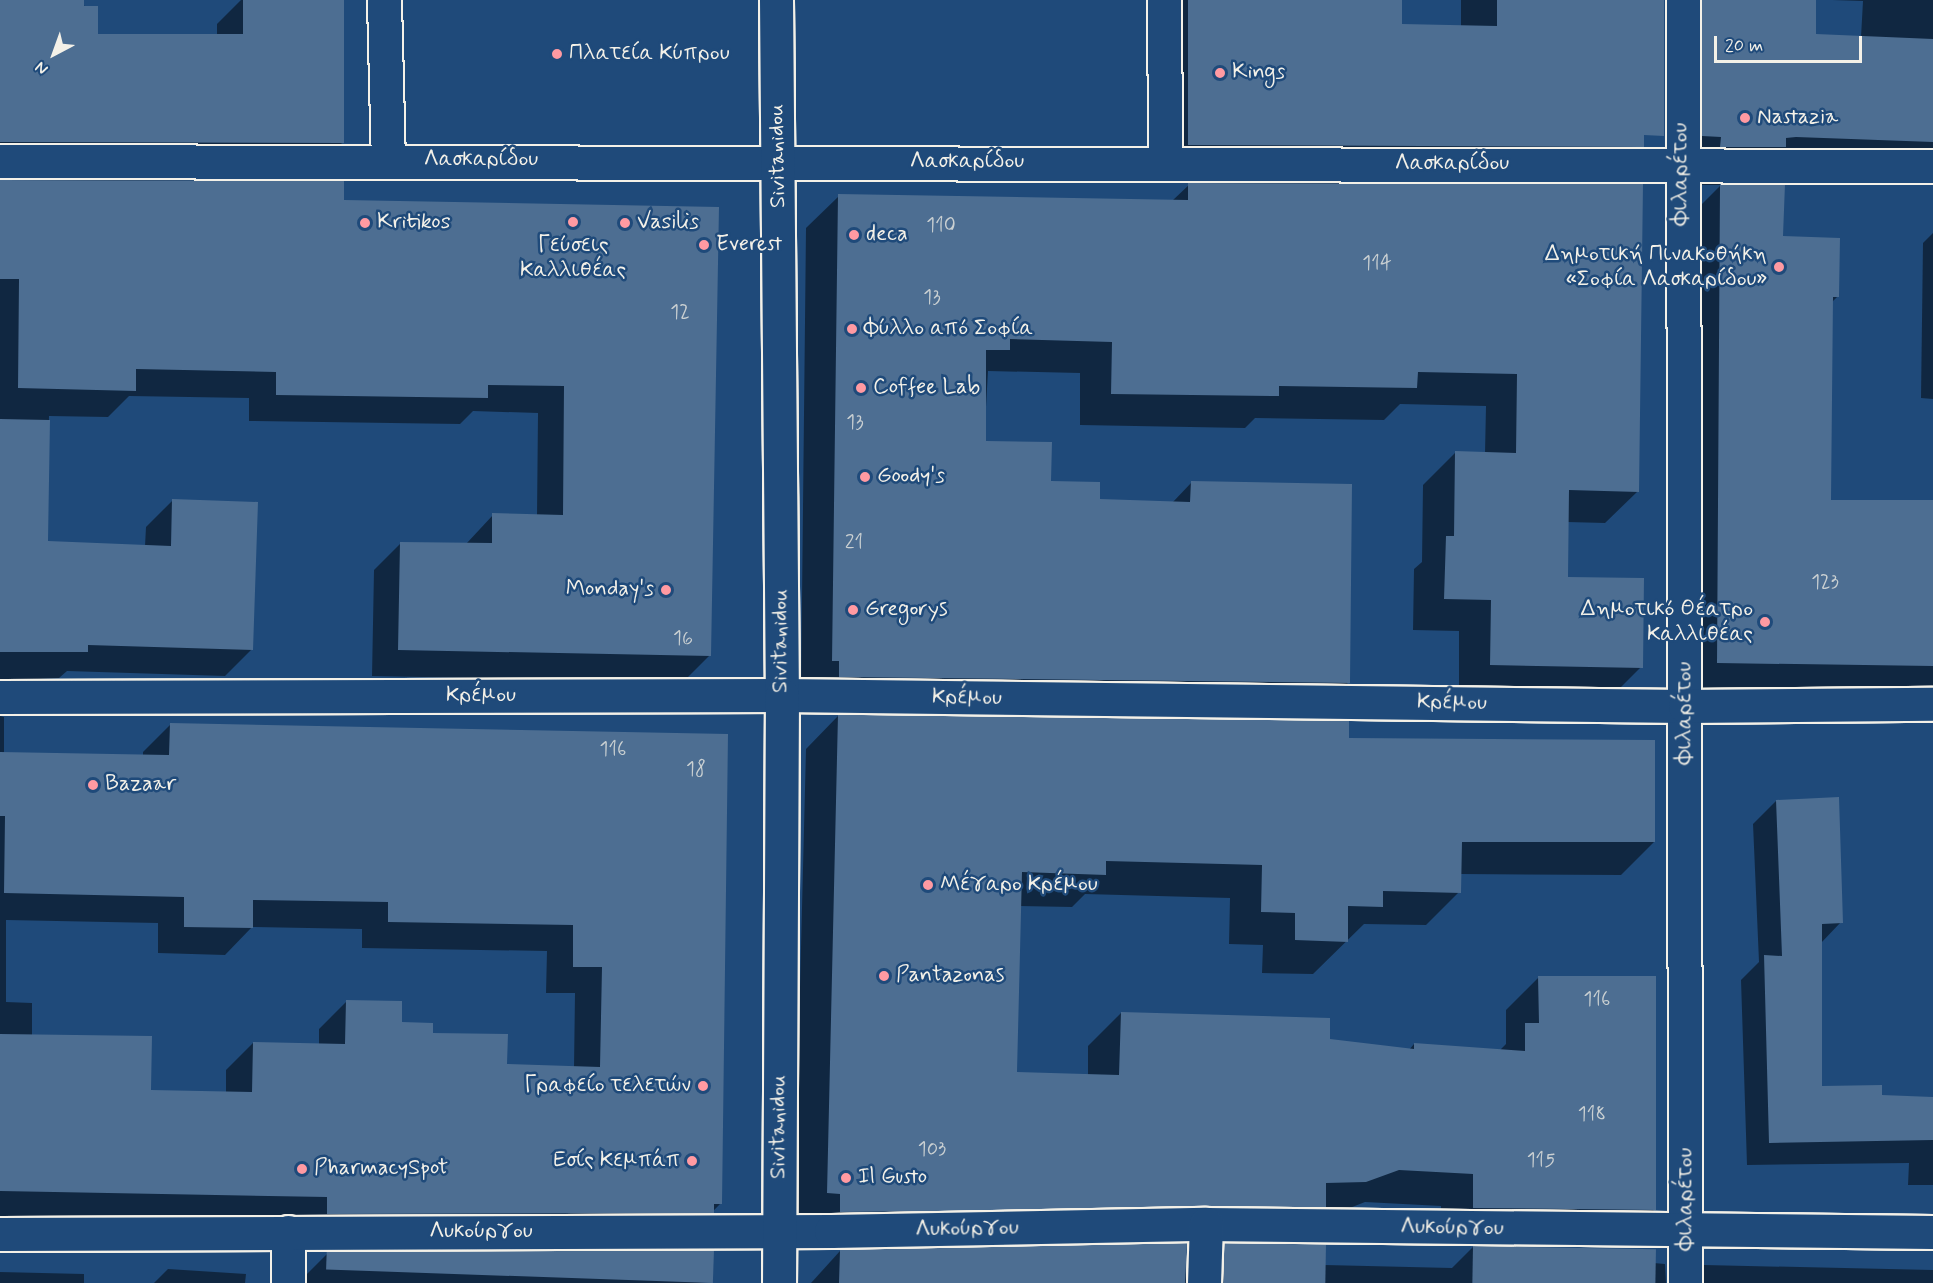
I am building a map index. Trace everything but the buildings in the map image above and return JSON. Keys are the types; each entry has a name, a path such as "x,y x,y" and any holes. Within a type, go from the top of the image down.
{"street":[{"path":"384,0 388,160"},
{"name":"Sivitanidou","path":"776,0 782,695 778,1283"},
{"path":"1164,0 1165,163"},
{"name":"Φιλαρέτου","path":"1683,0 1681,165 1687,1232 1685,1283"},
{"name":"Λασκαρίδου","path":"0,161 778,161 1933,166"},
{"name":"Κρέμου","path":"0,697 782,695 1685,706 1933,704"},
{"path":"1204,1283 1206,1224"},
{"name":"Λυκούργου","path":"0,1234 779,1231 1206,1224 1687,1232 1933,1232"},
{"path":"288,1232 288,1283"}],"place":[{"name":"Πλατεία Κύπρου","path":"557,54"},
{"name":"Kings","path":"1220,73"},
{"name":"Nastazia","path":"1745,118"},
{"name":"Γεύσεις Καλλιθέας","path":"573,222"},
{"name":"Kritikos","path":"365,223"},
{"name":"Vasilis","path":"625,223"},
{"name":"deca","path":"854,235"},
{"name":"Everest","path":"704,245"},
{"name":"Δημοτική Πινακοθήκη «Σοφία Λασκαρίδου»","path":"1779,267"},
{"name":"Φύλλο από Σοφία","path":"852,329"},
{"name":"Coffee Lab","path":"861,388"},
{"name":"Goody's","path":"865,477"},
{"name":"Monday's","path":"666,590"},
{"name":"Gregorys","path":"853,610"},
{"name":"Δημοτικό Θέατρο Καλλιθέας","path":"1765,622"},
{"name":"Bazaar","path":"93,785"},
{"name":"Μέγαρο Κρέμου","path":"928,885"},
{"name":"Pantazonas","path":"884,976"},
{"name":"Γραφείο τελετών","path":"703,1086"},
{"name":"Εσίς Κεμπάπ","path":"692,1161"},
{"name":"PharmacySpot","path":"302,1169"},
{"name":"Il Gusto","path":"846,1178"}]}
